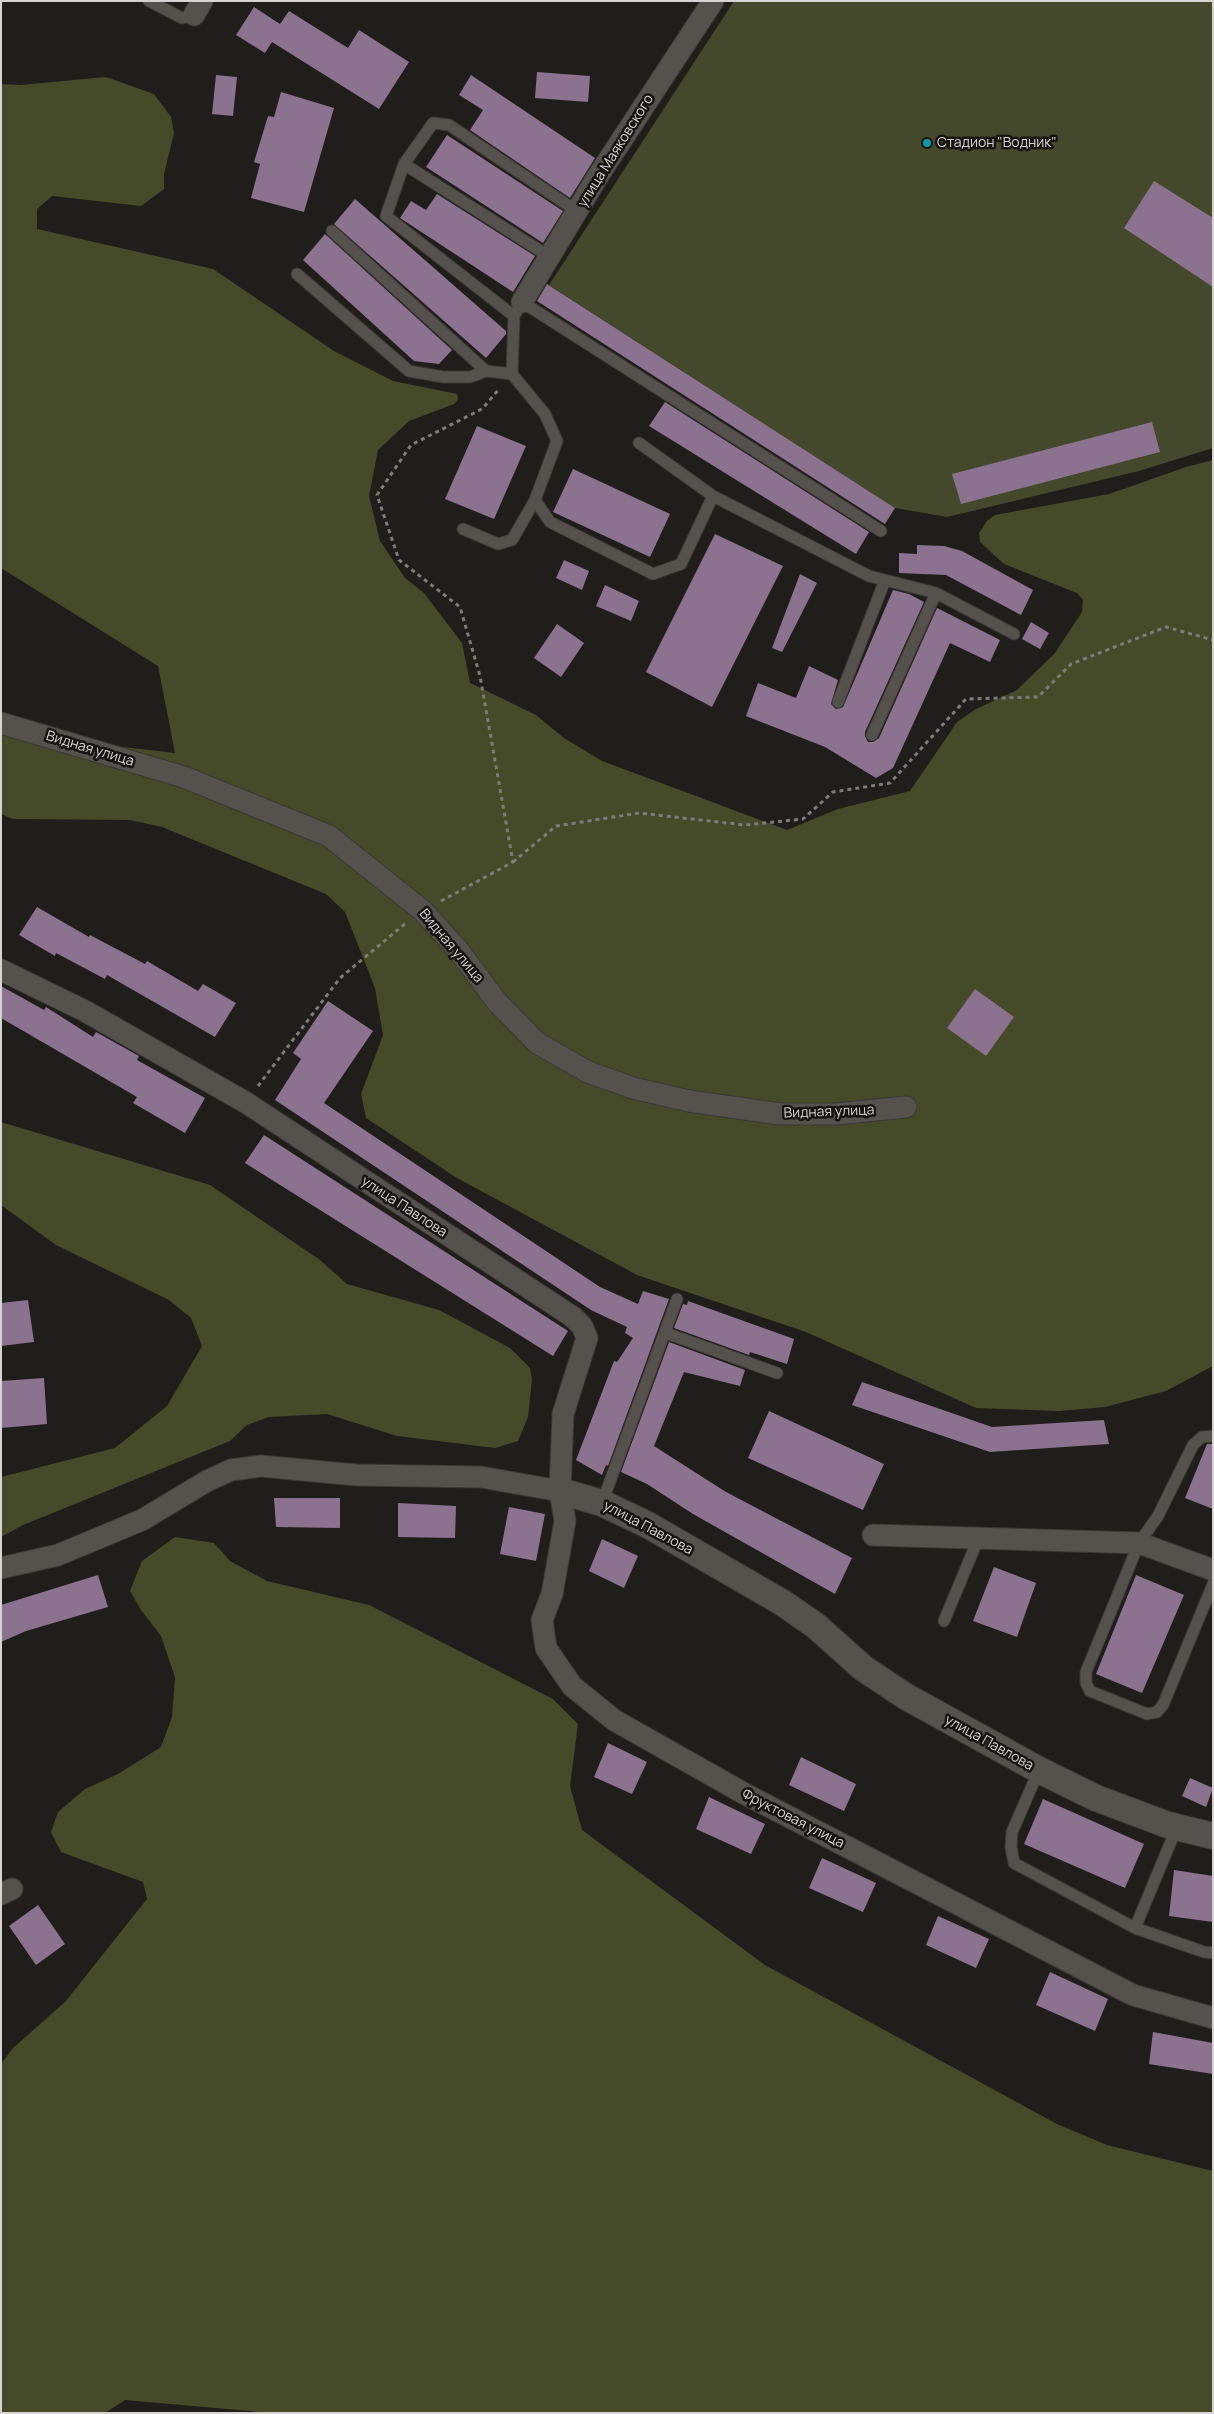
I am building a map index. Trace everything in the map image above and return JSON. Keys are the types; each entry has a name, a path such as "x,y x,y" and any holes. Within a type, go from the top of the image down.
{"street":[{"name":"улица Маяковского","path":"518,309 598,176 714,1"},
{"name":"Видная улица","path":"1,723 184,777 329,836 423,911 458,951 497,1002 536,1043 588,1072 633,1088 680,1099 780,1114 836,1114 906,1107"},
{"name":"улица Павлова","path":"1,970 85,1011 245,1102 573,1316 582,1326 587,1338 563,1414 560,1491 602,1503 648,1525 783,1603 816,1626 863,1668 905,1696 1038,1770 1096,1798 1177,1826 1213,1836"},
{"path":"1,1568 58,1555 142,1520 207,1481 231,1470 261,1466 356,1475 481,1477 560,1491"},
{"name":"Фруктовая улица","path":"560,1491 565,1521 552,1594 542,1620 546,1648 572,1686 614,1720 745,1794 1133,1995 1213,2018"},
{"path":"872,1535 1139,1542 1213,1570"}],"lane":[{"path":"149,1 182,18 198,8"},
{"path":"578,212 450,125 433,123 404,164 386,216 518,309 881,531"},
{"path":"404,164 550,257"},
{"path":"332,231 486,371"},
{"path":"297,274 409,371 443,377 470,377 486,371 512,374 545,414 557,441 535,500 512,540 498,544 463,529"},
{"path":"512,374 518,309"},
{"path":"639,443 713,496 869,576 936,593 1014,634"},
{"path":"535,500 550,522 653,574 681,564 713,496"},
{"path":"838,702 885,580"},
{"path":"872,735 936,593"},
{"path":"602,1503 677,1299"},
{"path":"666,1333 777,1373"},
{"path":"1213,1436 1202,1437 1194,1445 1158,1516 1139,1542 1086,1672 1086,1683 1090,1691 1147,1714 1157,1712 1163,1705 1213,1584"},
{"path":"944,1620 979,1537"},
{"path":"1038,1770 1012,1832 1011,1847 1014,1863 1135,1928 1204,1952 1213,1953"},
{"path":"1135,1928 1177,1826"}],"path":[{"path":"512,374 482,409 411,446 377,495 399,560 460,606 480,676 513,862"},
{"path":"245,1102 340,978 423,911 513,862 556,826 639,812 745,825 803,819 833,792 890,783 966,699 1038,697 1071,664 1166,627 1213,640"}],"green space":[{"name":"Стадион \"Водник\"","path":"734,1 1213,1 1213,448 1139,471 947,517 895,508 549,285"},
{"path":"106,77 154,94 171,117 174,133 164,174 164,189 141,206 52,196 37,209 37,229 213,269 334,351 393,381 457,394 458,399 454,404 409,421 378,450 369,496 380,541 405,578 424,593 462,643 470,683 536,715 564,738 602,761 787,830 838,809 910,791 957,722 976,709 1017,690 1055,653 1082,612 1083,600 1077,593 1004,564 980,542 979,533 987,521 995,515 1109,494 1186,467 1213,460 1213,1366 1166,1391 1105,1407 1059,1411 976,1408 806,1332 637,1275 457,1178 366,1118 361,1094 383,1035 375,988 345,912 326,894 162,827 130,820 13,819 1,814 1,733 175,753 158,666 1,568 1,84 20,85"},
{"path":"1,1122 210,1185 320,1260 347,1284 439,1310 510,1348 530,1368 532,1379 528,1417 518,1441 495,1448 397,1436 327,1414 269,1417 247,1425 230,1441 23,1525 1,1537 1,1477 115,1448 167,1406 202,1346 191,1318 169,1300 56,1245 1,1205"},
{"path":"175,1537 214,1543 230,1561 267,1581 369,1605 553,1699 578,1724 570,1786 582,1830 765,1965 1057,2124 1107,2145 1213,2171 1213,2413 272,2413 125,2400 105,2413 1,2413 1,2064 13,2048 65,2002 147,1899 143,1882 61,1852 51,1832 58,1812 85,1789 118,1774 161,1747 172,1717 175,1677 161,1636 141,1610 130,1591 142,1561"}],"building":[{"path":"254,7 280,24 289,11 348,48 359,30 409,62 379,109 272,42 265,53 236,35"},
{"path":"537,72 590,76 588,102 535,98"},
{"path":"216,75 237,77 233,116 212,114"},
{"path":"471,75 595,158 570,198 470,130 483,110 459,95"},
{"path":"281,92 334,108 304,212 251,198 260,164 254,162 268,116 274,117"},
{"path":"447,135 563,211 543,243 426,167"},
{"path":"1154,181 1213,218 1213,287 1124,228"},
{"path":"437,194 535,256 513,292 400,218 411,201 426,210"},
{"path":"355,199 506,331 506,334 486,358 334,224"},
{"path":"325,234 452,350 439,364 414,361 303,260"},
{"path":"547,284 895,508 885,524 537,301"},
{"path":"665,402 869,532 856,554 649,426"},
{"path":"1152,422 1160,452 961,504 952,474"},
{"path":"477,426 526,446 494,519 445,499"},
{"path":"573,469 670,514 650,557 553,512"},
{"path":"715,534 783,566 712,707 646,672"},
{"path":"917,545 944,546 962,551 1033,590 1021,615 946,575 899,573 899,553 917,554"},
{"path":"564,560 589,571 582,590 556,578"},
{"path":"800,574 817,583 782,652 772,648"},
{"path":"605,585 639,601 631,621 596,606"},
{"path":"893,590 909,594 924,602 865,732 868,742 873,742 879,738 937,608 1000,640 990,662 950,643 893,768 876,778 825,747 746,716 758,683 796,698 809,666 838,680 831,704 836,709 843,707"},
{"path":"1031,622 1049,633 1040,649 1022,639"},
{"path":"557,624 584,643 561,677 534,658"},
{"path":"37,907 89,937 90,935 145,964 147,961 198,991 203,984 236,1003 215,1037 107,975 105,979 56,953 55,956 19,935"},
{"path":"1,986 44,1010 46,1007 93,1037 96,1032 139,1056 137,1060 205,1098 185,1133 133,1103 137,1097 1,1018"},
{"path":"975,989 1014,1017 986,1056 947,1028"},
{"path":"328,1001 373,1031 324,1103 600,1287 638,1304 643,1291 669,1299 608,1466 606,1465 602,1475 576,1460 614,1361 617,1362 633,1338 625,1333 627,1327 591,1310 275,1100 301,1059 293,1053"},
{"path":"264,1135 568,1331 553,1356 245,1163"},
{"path":"28,1300 34,1342 1,1346 1,1303"},
{"path":"688,1301 794,1339 787,1364 750,1352 749,1355 674,1328 683,1304 687,1305"},
{"path":"669,1342 745,1370 740,1386 684,1372 654,1446 726,1492 852,1558 835,1594 693,1514 647,1484 621,1472"},
{"path":"44,1378 47,1424 1,1428 1,1381"},
{"path":"862,1382 992,1427 1104,1420 1109,1444 990,1452 852,1405"},
{"path":"769,1411 884,1464 863,1510 748,1458"},
{"path":"1207,1444 1213,1444 1213,1509 1185,1498"},
{"path":"274,1498 340,1498 340,1528 276,1527"},
{"path":"398,1503 456,1506 455,1538 398,1537"},
{"path":"509,1507 545,1514 536,1561 500,1554"},
{"path":"602,1539 638,1556 624,1588 589,1571"},
{"path":"994,1567 1036,1583 1017,1637 973,1621"},
{"path":"98,1575 108,1607 26,1631 1,1642 1,1605"},
{"path":"1136,1575 1184,1595 1142,1693 1096,1674"},
{"path":"608,1743 647,1762 632,1794 594,1777"},
{"path":"801,1757 856,1784 844,1811 789,1785"},
{"path":"1190,1778 1213,1788 1206,1807 1182,1796"},
{"path":"709,1797 765,1824 751,1854 696,1829"},
{"path":"1043,1799 1144,1844 1125,1888 1024,1844"},
{"path":"822,1858 876,1883 863,1912 809,1888"},
{"path":"1174,1870 1213,1876 1213,1922 1169,1916"},
{"path":"38,1905 65,1944 36,1965 9,1926"},
{"path":"938,1916 989,1939 976,1968 926,1945"},
{"path":"1050,1972 1108,1999 1095,2031 1036,2005"},
{"path":"1153,2032 1213,2043 1213,2074 1149,2064"}],"place":[{"name":"Стадион \"Водник\"","path":"927,143"}]}
